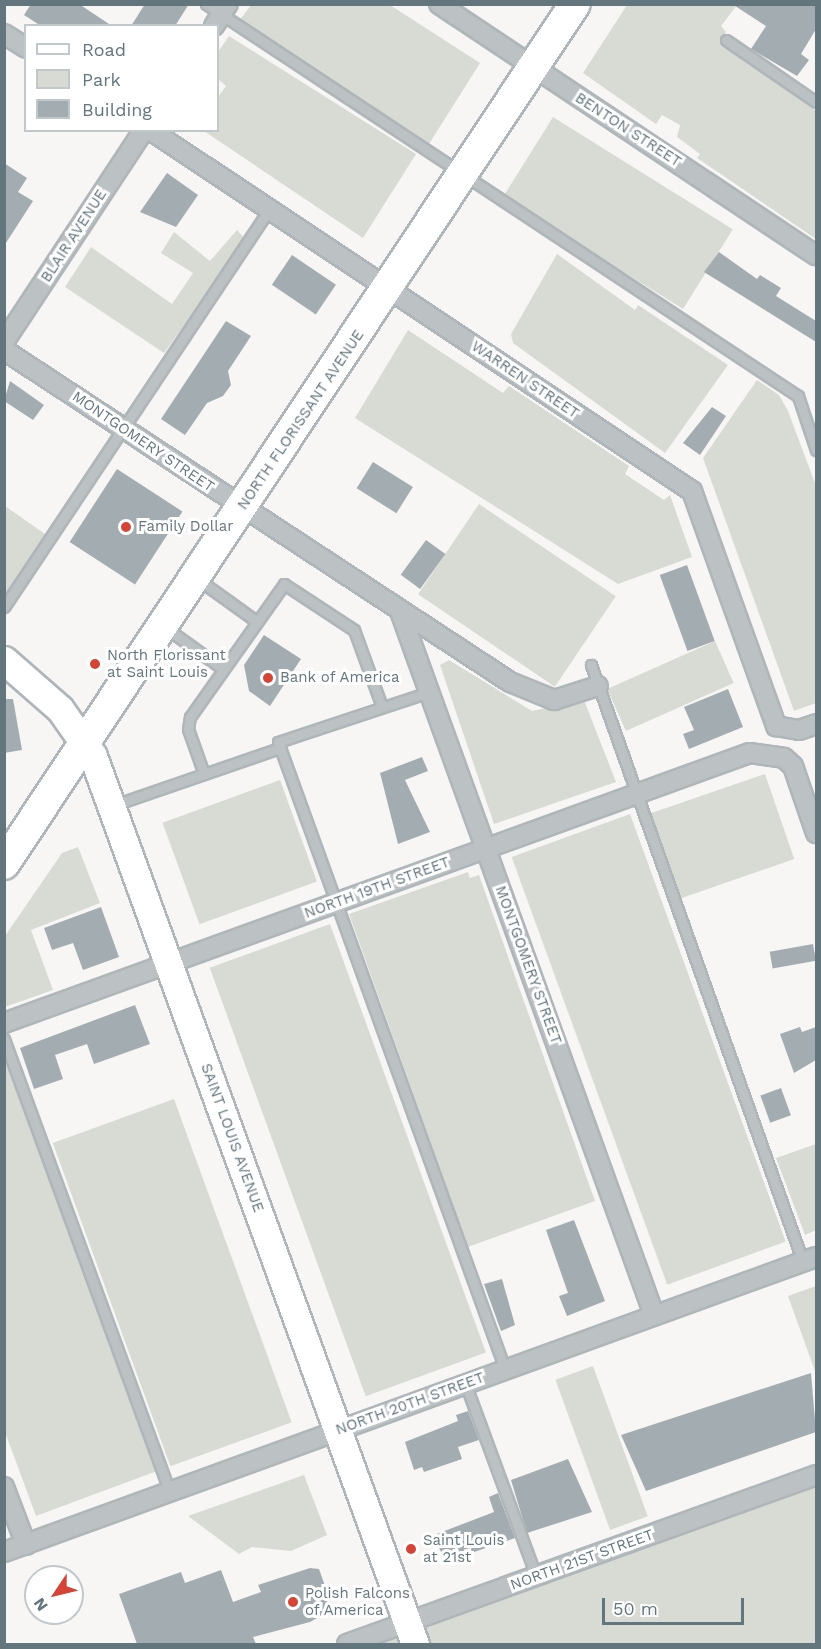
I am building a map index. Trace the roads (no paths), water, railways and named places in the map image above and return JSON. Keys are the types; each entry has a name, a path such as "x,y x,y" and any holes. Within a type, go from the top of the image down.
{"main road":[{"name":"NORTH FLORISSANT AVENUE","path":"4,864 388,289 575,4"}],"street":[{"name":"BENTON STREET","path":"439,4 816,255"},
{"name":"BLAIR AVENUE","path":"4,342 143,132"},
{"name":"WARREN STREET","path":"153,132 692,490 776,726 799,730 816,724"},
{"name":"MONTGOMERY STREET","path":"4,350 401,614 544,697 560,699 598,686"},
{"name":"MONTGOMERY STREET","path":"401,614 654,1316"},
{"name":"SAINT LOUIS AVENUE","path":"4,660 60,709 86,742 169,964 411,1633"},
{"name":"NORTH 19TH STREET","path":"4,1023 750,753 784,758 793,766 816,833"},
{"name":"NORTH 20TH STREET","path":"4,1552 465,1383 810,1260"},
{"name":"NORTH 21ST STREET","path":"346,1644 411,1633 536,1576 816,1475"},
{"path":"4,1487 26,1545"}],"lane":[{"path":"217,12 798,396 816,450"},
{"path":"726,40 816,102"},
{"path":"4,607 269,209"},
{"path":"196,577 256,621"},
{"path":"204,774 188,724 223,669 284,584 354,630 382,707"},
{"path":"163,626 223,669"},
{"path":"591,665 636,794 810,1260"},
{"path":"429,692 278,742 505,1369"},
{"path":"111,806 280,748"},
{"path":"4,1039 170,1492"},
{"path":"465,1383 536,1576"}],"place":[{"name":"Family Dollar","path":"126,527"},
{"name":"North Florissant at Saint Louis","path":"95,664"},
{"name":"Bank of America","path":"268,678"},
{"name":"Saint Louis at 21st","path":"411,1549"},
{"name":"Polish Falcons of America","path":"293,1602"}]}
